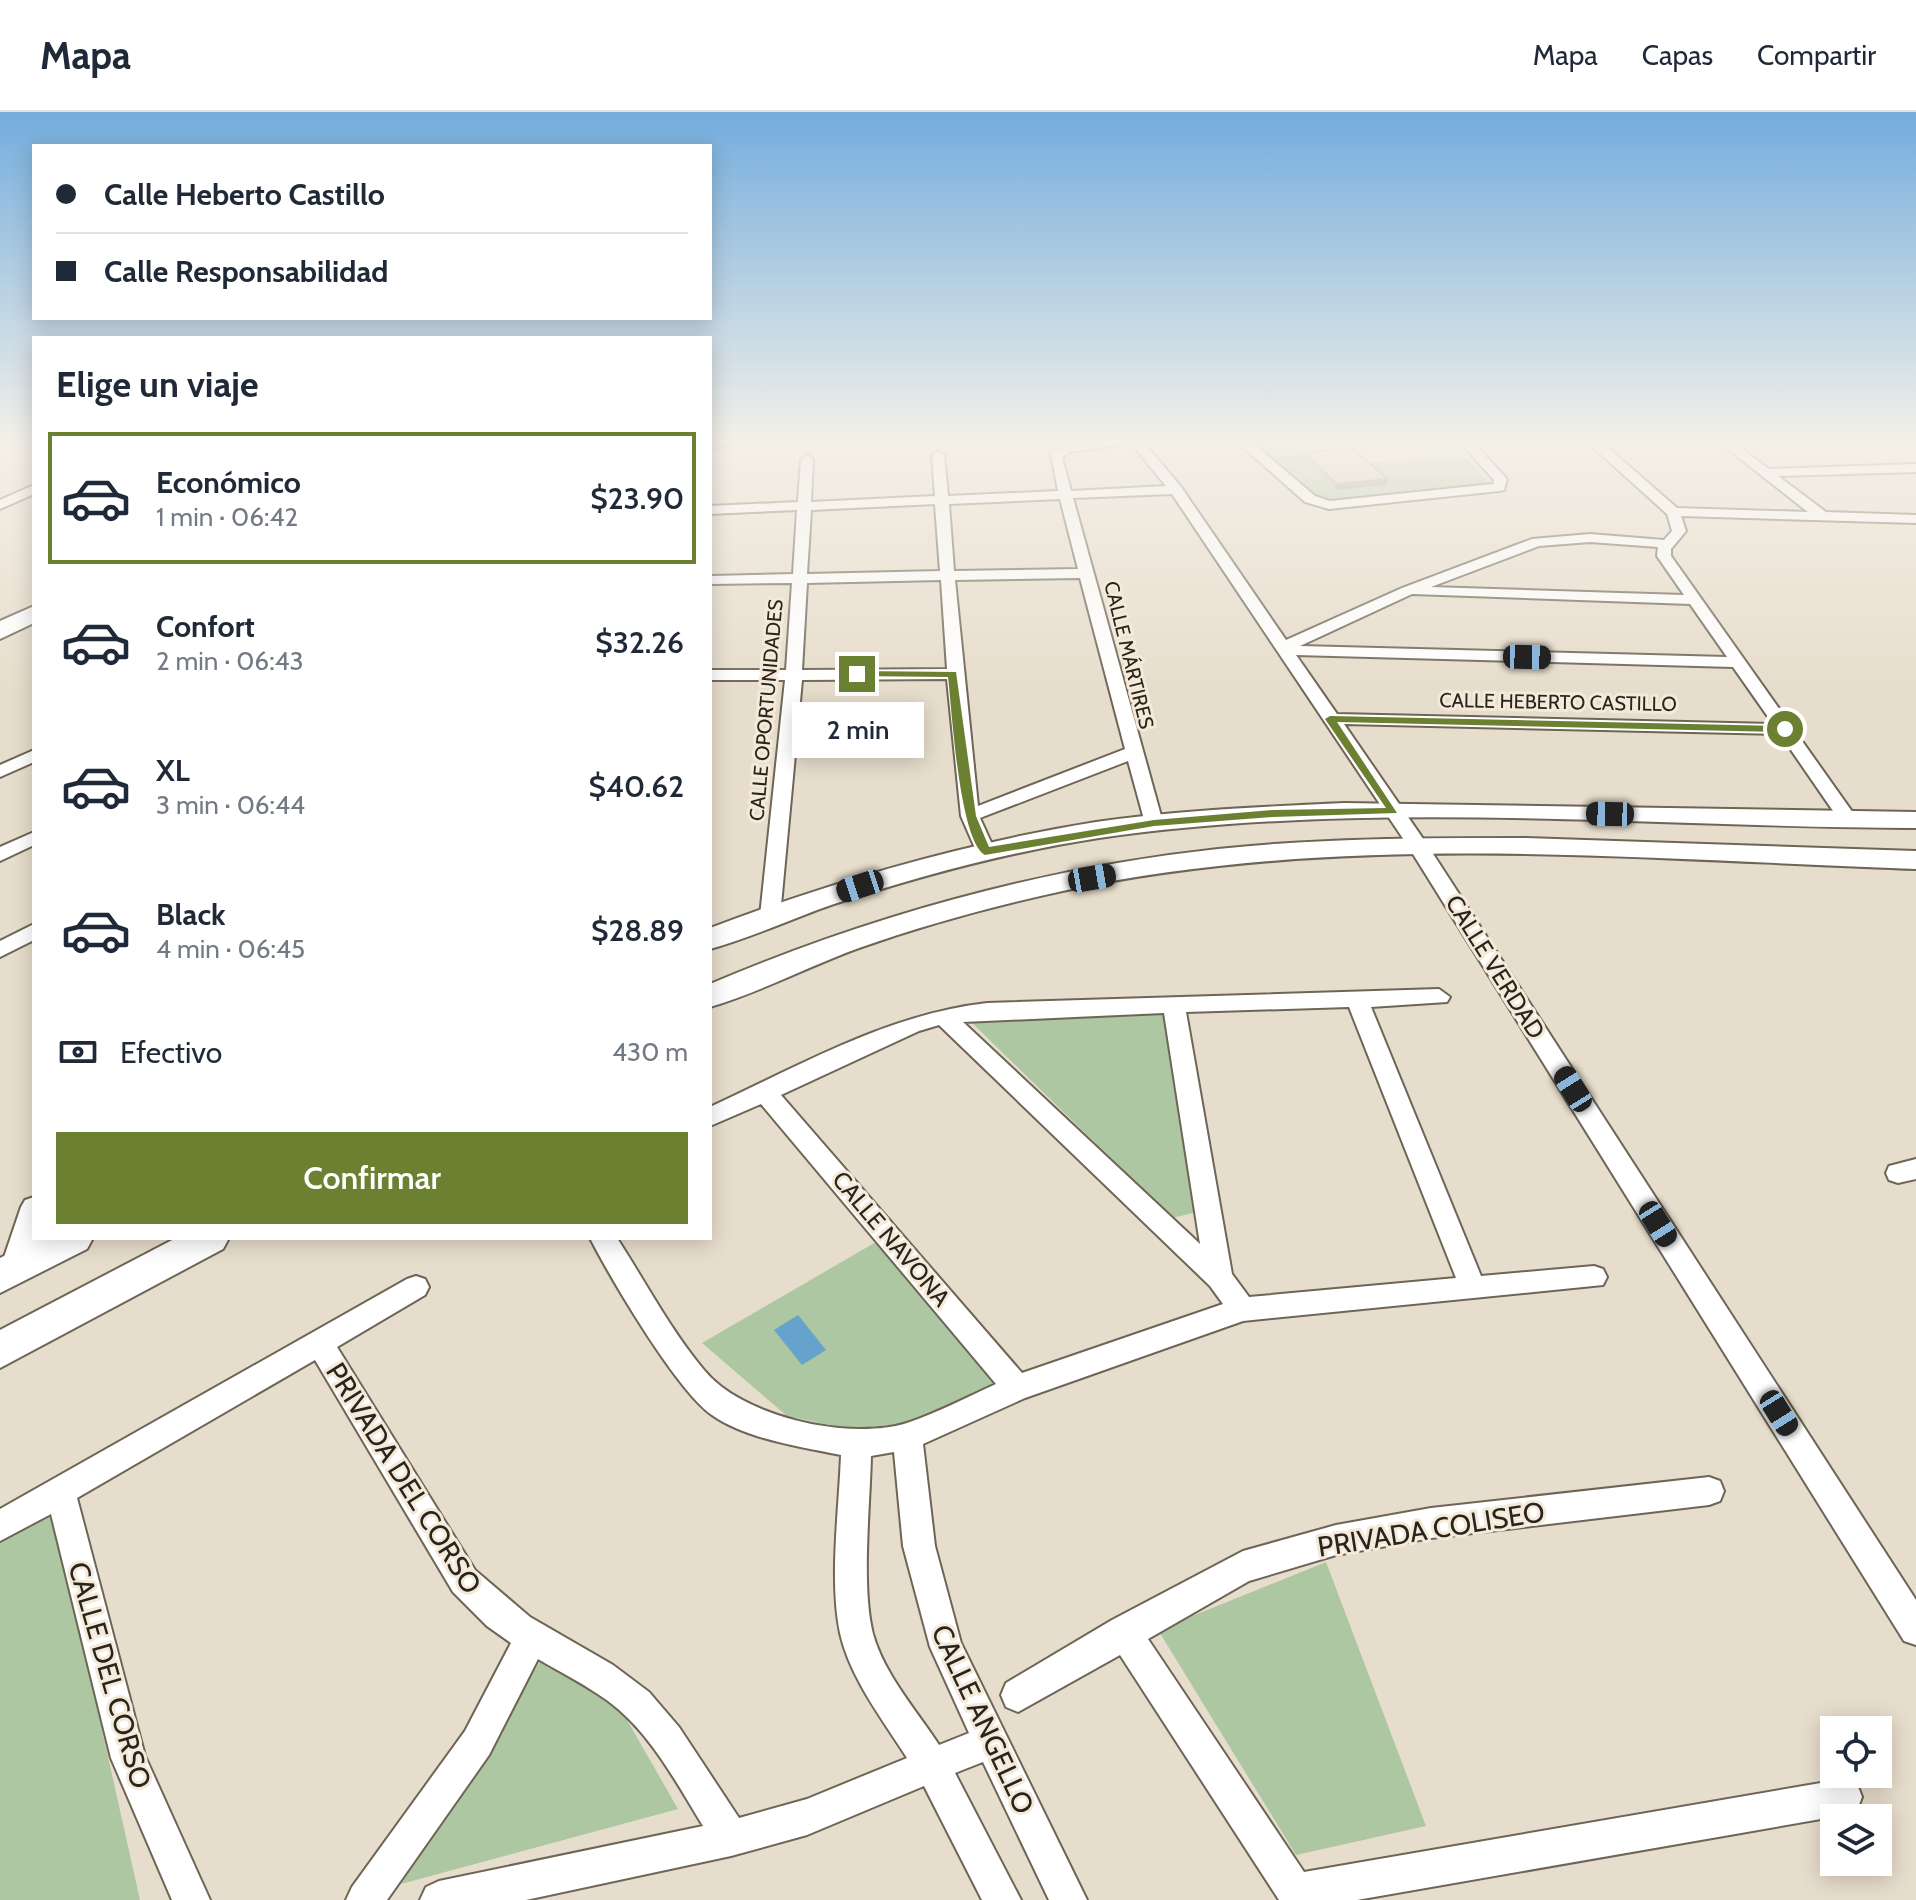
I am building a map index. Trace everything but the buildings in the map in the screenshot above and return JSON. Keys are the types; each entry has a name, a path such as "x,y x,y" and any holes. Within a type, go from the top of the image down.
{"main road":[{"path":"17,622 32,601"},
{"path":"712,938 890,877 985,851 1154,823 1273,814 1393,811 1916,820"},
{"path":"712,995 816,952 929,914 1037,887 1189,862 1291,851 1418,846 1916,860"},
{"path":"6,1273 70,1240"},
{"path":"0,1350 206,1240"}],"street":[{"name":"CALLE OPORTUNIDADES","path":"770,916 794,674 803,522"},
{"path":"943,522 953,674 970,816 985,851"},
{"name":"CALLE MÁRTIRES","path":"1074,522 1132,753 1154,823"},
{"name":"CALLE VERDAD","path":"1198,522 1418,846 1916,1629"},
{"path":"1676,522 1679,531 1668,544 1664,556 1849,820"},
{"path":"1285,649 1407,591 1537,542 1590,538 1668,544"},
{"path":"712,580 1088,573"},
{"path":"1407,591 1694,600"},
{"path":"1285,649 1738,662"},
{"path":"712,675 953,674"},
{"name":"CALLE HEBERTO CASTILLO","path":"1330,719 1785,729"},
{"path":"970,816 1132,753"},
{"path":"0,772 32,756"},
{"path":"0,855 32,839"},
{"path":"0,950 32,932"},
{"path":"712,1116 911,1025 943,1016 1439,997"},
{"path":"1357,1000 1473,1288"},
{"path":"1174,1005 1219,1278"},
{"path":"943,1016 1219,1278 1243,1309"},
{"name":"CALLE NAVONA","path":"764,1091 1017,1388"},
{"path":"6,1273 32,1212"},
{"path":"604,1240 694,1380 723,1407 777,1429 856,1444 907,1437 1017,1388 1243,1309 1594,1277"},
{"path":"0,1526 416,1287"},
{"name":"PRIVADA DEL CORSO","path":"319,1342 464,1581 496,1615 623,1692 653,1722 731,1838"},
{"name":"CALLE ANGELLO","path":"907,1437 919,1546 930,1598 962,1685 1068,1900"},
{"path":"856,1444 853,1594 857,1635 875,1677 933,1768 1002,1900"},
{"name":"CALLE DEL CORSO","path":"60,1490 128,1758 191,1900"},
{"name":"PRIVADA COLISEO","path":"1018,1695 1243,1567 1336,1540 1431,1523 1709,1491"},
{"path":"1124,1632 1299,1896 1844,1797"},
{"path":"365,1900 477,1743 532,1637"},
{"path":"439,1900 731,1838 807,1817 933,1768 991,1741"}],"green space":[{"path":"1166,1008 1197,1212 1172,1218 968,1019"},
{"path":"876,1242 1001,1384 900,1424 849,1429 787,1416 702,1343"},
{"path":"52,1506 140,1900 0,1900 0,1537"},
{"path":"1326,1562 1426,1826 1296,1855 1158,1630"},
{"path":"544,1655 615,1699 678,1809 401,1884"}],"water":[{"path":"798,1315 826,1350 802,1365 774,1330"}],"route":[{"path":"857,674 953,674 970,816 985,851 1154,823 1273,814 1393,811 1330,719 1785,729"}]}
